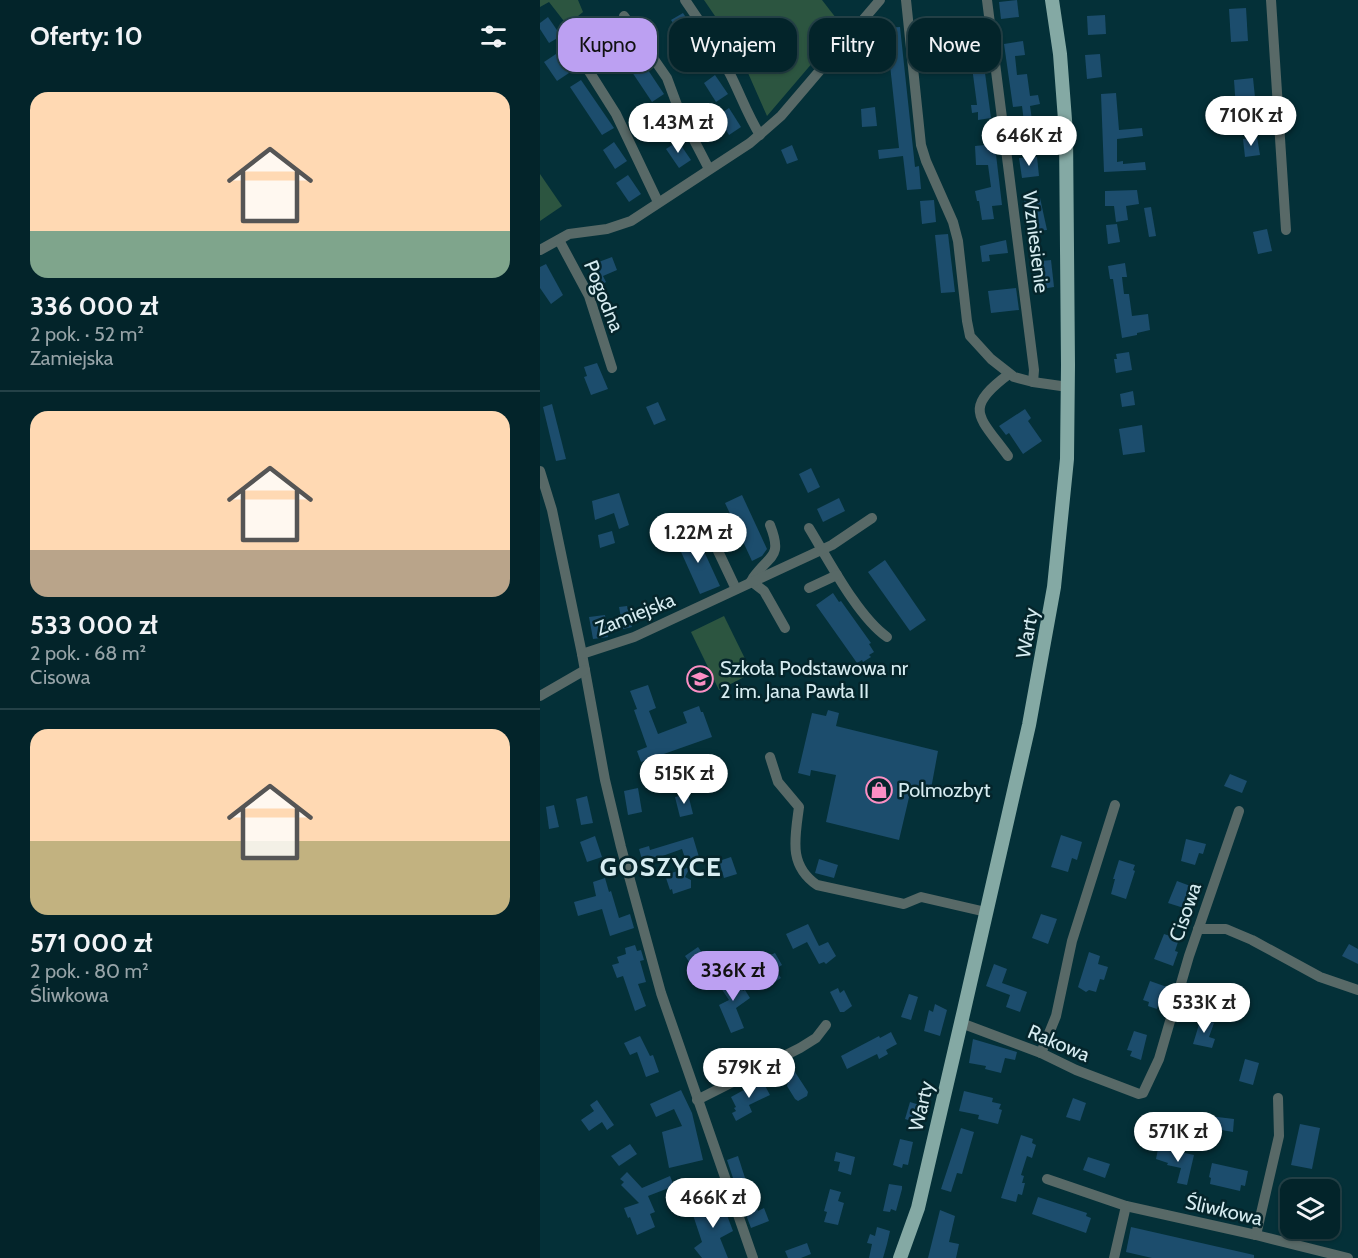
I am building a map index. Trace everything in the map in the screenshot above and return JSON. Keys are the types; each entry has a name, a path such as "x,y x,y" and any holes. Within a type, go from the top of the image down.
{"main road":[{"name":"Warty","path":"900,1258 918,1208 1029,725 1049,622 1065,488 1068,387 1066,133 1060,54 1052,0"}],"street":[{"path":"685,0 716,49 760,135"},
{"path":"540,250 569,234 607,229 631,221 760,135 781,116 880,0"},
{"path":"906,0 921,146 953,222 958,241 970,336 1009,374 1021,380 1068,387"},
{"name":"Wzniesienie","path":"987,0 1034,370 1033,382"},
{"path":"1271,0 1286,230"},
{"path":"624,16 667,78 680,113 709,169"},
{"path":"590,72 616,114 658,202"},
{"name":"Pogodna","path":"559,240 589,296 612,368"},
{"path":"1008,456 980,417 978,409 984,397 1009,374"},
{"name":"Zamiejska","path":"541,477 552,510 605,780 621,848 661,993 753,1258"},
{"name":"Zamiejska","path":"582,654 634,637 827,547 872,518"},
{"path":"770,525 777,542 775,552 751,581 764,591 785,628"},
{"path":"809,528 827,547 837,575 873,628 887,637"},
{"path":"718,551 736,589"},
{"path":"809,588 837,575"},
{"path":"540,696 585,670"},
{"path":"770,757 778,782 799,807 795,835 796,857 802,872 817,885 904,904 921,897 986,912"},
{"path":"1041,1053 1056,1016 1072,941 1115,805"},
{"name":"Cisowa","path":"1143,1093 1159,1059 1198,929 1239,811"},
{"path":"1198,929 1226,929 1290,959 1320,977 1358,990"},
{"name":"Rakowa","path":"961,1023 1041,1053 1087,1075 1132,1092 1143,1093"},
{"path":"697,1100 808,1043 816,1038 826,1025"},
{"path":"1256,1235 1278,1136 1278,1098"},
{"name":"Śliwkowa","path":"1047,1179 1126,1206 1348,1258"},
{"path":"1114,1258 1126,1206"}],"green space":[{"path":"540,0 578,0 583,12 576,18 562,18 549,2 540,7"},
{"path":"704,0 822,0 836,18 809,18 809,67 767,116 748,72 797,72 797,18 716,18"},
{"path":"540,174 562,206 540,221"},
{"path":"724,616 752,673 719,690 691,632"}],"building":[{"path":"1017,0 1019,17 1001,19 999,2"},
{"path":"1246,8 1248,41 1231,42 1229,9"},
{"path":"683,13 686,18 674,18"},
{"path":"1105,15 1106,34 1088,35 1087,16"},
{"path":"548,17 558,32 558,38 549,43 540,29 540,23"},
{"path":"896,27 900,27 915,167 919,166 921,189 907,190 903,156 879,159 878,150 899,148 891,72 896,72"},
{"path":"1023,41 1025,55 1015,56 1017,75 1027,74 1030,96 1038,95 1040,104 1030,106 1034,134 1017,136 1015,123 1024,122 1022,106 1013,107 1004,44"},
{"path":"556,54 558,72 569,73 557,81 544,62"},
{"path":"1100,54 1102,77 1087,79 1085,55"},
{"path":"632,72 649,72 664,94 652,102"},
{"path":"973,72 985,72 991,118 978,120 978,112 972,113 971,105 977,105"},
{"path":"715,75 728,94 716,102 704,83"},
{"path":"1253,78 1256,107 1236,109 1234,80"},
{"path":"581,80 614,128 602,135 570,87"},
{"path":"1116,93 1119,130 1142,128 1143,136 1117,139 1117,162 1123,161 1123,164 1145,162 1146,170 1104,172 1101,94"},
{"path":"875,107 877,126 862,127 861,109"},
{"path":"729,108 741,127 729,135 717,116"},
{"path":"665,109 677,127 666,135 653,116"},
{"path":"1257,137 1260,155 1245,157 1243,139"},
{"path":"678,141 691,160 679,168 666,149"},
{"path":"614,142 627,161 615,169 603,150"},
{"path":"792,145 798,160 787,164 781,150"},
{"path":"985,145 986,147 995,146 1002,205 992,206 994,219 982,220 975,191 991,187 988,165 976,165 975,146"},
{"path":"1037,157 1039,176 1022,178 1019,158"},
{"path":"628,175 641,194 629,202 616,183"},
{"path":"1137,190 1139,204 1126,206 1128,220 1116,222 1114,206 1105,206 1105,191"},
{"path":"1040,198 1047,230 1029,232 1024,199"},
{"path":"934,200 936,222 922,224 920,201"},
{"path":"1151,207 1156,236 1149,237 1144,208"},
{"path":"1117,224 1120,242 1108,244 1106,225"},
{"path":"1267,229 1272,251 1258,254 1253,232"},
{"path":"948,234 955,292 941,293 935,235"},
{"path":"1006,240 1008,253 989,255 990,261 982,262 980,246"},
{"path":"612,257 617,270 603,276 606,282 597,287 588,266"},
{"path":"1051,260 1054,287 1035,290 1032,262"},
{"path":"1125,263 1127,277 1122,277 1124,294 1129,294 1132,316 1148,314 1150,330 1122,338 1113,279 1110,279 1108,266"},
{"path":"546,264 563,295 551,304 540,288 540,267"},
{"path":"1016,288 1019,310 991,313 988,291"},
{"path":"1129,352 1132,370 1116,373 1114,359 1117,359 1116,354"},
{"path":"597,363 608,389 591,395 584,377 587,376 584,367"},
{"path":"1133,391 1135,405 1122,407 1120,394"},
{"path":"658,402 666,420 654,425 646,407"},
{"path":"552,404 566,459 556,461 543,407"},
{"path":"1025,409 1031,418 1028,421 1042,441 1023,454 1009,433 1006,435 999,426"},
{"path":"1142,425 1145,452 1123,455 1119,429"},
{"path":"811,468 820,487 808,493 799,474"},
{"path":"619,493 629,525 619,529 614,513 595,520 592,501"},
{"path":"742,495 767,549 762,556 752,561 725,503"},
{"path":"839,498 845,511 823,522 817,509"},
{"path":"612,531 615,543 600,548 598,535"},
{"path":"696,534 720,586 700,594 677,543"},
{"path":"885,560 926,620 910,631 868,572"},
{"path":"833,593 871,643 869,644 874,652 863,662 862,660 857,663 816,605"},
{"path":"627,606 632,627 623,629 619,607"},
{"path":"605,615 608,637 593,639 589,617"},
{"path":"648,685 656,708 649,711 658,734 687,723 683,712 699,706 712,737 641,762 637,751 647,747 630,691"},
{"path":"828,710 839,713 836,726 938,751 931,789 927,791 911,789 899,840 826,822 836,775 811,770 810,776 798,773 812,713 826,716"},
{"path":"1230,774 1247,781 1242,793 1224,786"},
{"path":"638,788 642,812 628,815 624,791"},
{"path":"688,794 693,814 680,817 675,797"},
{"path":"587,796 593,823 581,825 576,799"},
{"path":"554,805 559,827 549,829 546,807"},
{"path":"1061,835 1082,842 1077,860 1072,858 1068,872 1051,867"},
{"path":"595,836 602,857 587,862 580,842"},
{"path":"693,837 699,857 686,861 682,849 643,863 639,849 649,846 650,850"},
{"path":"1186,839 1206,844 1203,854 1199,853 1195,865 1181,861"},
{"path":"731,857 737,874 724,878 719,861"},
{"path":"819,859 838,865 834,878 815,873"},
{"path":"1119,860 1135,865 1126,899 1111,894"},
{"path":"690,867 685,877 691,880 691,888 673,894 665,875"},
{"path":"605,878 619,918 630,914 634,928 610,936 602,909 578,916 574,902 596,896 593,882"},
{"path":"1177,881 1193,887 1187,909 1168,903"},
{"path":"1041,914 1057,919 1048,944 1032,938"},
{"path":"808,924 819,946 828,942 836,956 826,964 824,962 819,964 807,942 793,949 786,934"},
{"path":"1164,934 1179,939 1175,951 1178,952 1173,966 1154,959"},
{"path":"1349,944 1358,949 1358,964 1342,956"},
{"path":"635,945 637,951 641,950 644,960 640,961 646,982 638,984 646,1006 635,1011 623,976 617,978 612,965 619,963 617,957 626,954 625,948"},
{"path":"698,947 709,962 696,972 685,956"},
{"path":"1089,952 1100,956 1098,964 1108,967 1104,980 1100,979 1096,992 1089,990 1086,992 1078,987"},
{"path":"775,953 782,965 775,969 781,978 768,986 753,962 765,955 766,957"},
{"path":"994,964 1007,969 1002,983 1027,992 1020,1012 1006,1007 1010,995 986,986"},
{"path":"731,973 750,998 736,1008 744,1028 731,1033 719,1005 729,1000 717,982"},
{"path":"1150,981 1167,987 1161,1006 1158,1005 1157,1009 1148,1006 1149,1002 1143,1000"},
{"path":"838,988 840,993 844,990 852,1006 844,1012 840,1012 830,992"},
{"path":"909,994 918,997 911,1020 901,1017"},
{"path":"935,1004 947,1010 940,1036 924,1031 929,1010 933,1012"},
{"path":"1201,1018 1214,1023 1209,1037 1215,1039 1212,1048 1193,1044"},
{"path":"1134,1031 1147,1035 1141,1060 1130,1056 1132,1051 1127,1050"},
{"path":"891,1032 897,1044 886,1050 888,1054 879,1059 877,1054 847,1069 841,1056"},
{"path":"640,1036 650,1056 653,1055 659,1072 646,1077 637,1052 630,1055 624,1043"},
{"path":"973,1039 1017,1052 1015,1060 1005,1058 1001,1073 985,1069 986,1066 969,1063"},
{"path":"1245,1059 1259,1063 1253,1085 1239,1081"},
{"path":"795,1072 808,1092 807,1096 798,1101 787,1086 786,1077"},
{"path":"762,1080 770,1095 749,1105 752,1112 736,1121 732,1113 736,1111 734,1108 736,1107 731,1097"},
{"path":"681,1090 692,1113 703,1160 669,1168 662,1132 682,1126 674,1109 656,1117 650,1104"},
{"path":"964,1091 993,1098 992,1102 1001,1104 999,1109 1002,1110 998,1124 978,1119 979,1115 959,1111"},
{"path":"1073,1098 1086,1103 1080,1121 1066,1117"},
{"path":"597,1100 614,1125 607,1130 602,1122 589,1131 581,1120 594,1111 590,1105"},
{"path":"910,1102 923,1106 918,1123 905,1119"},
{"path":"1201,1115 1234,1119 1233,1132 1199,1126"},
{"path":"1300,1124 1320,1128 1312,1169 1291,1165"},
{"path":"961,1128 974,1132 962,1174 957,1173 951,1192 941,1189"},
{"path":"1021,1135 1033,1139 1032,1143 1036,1145 1032,1158 1027,1156 1021,1175 1024,1176 1022,1183 1025,1183 1022,1195 1018,1194 1016,1202 1001,1198"},
{"path":"900,1139 913,1142 908,1165 903,1164 902,1168 893,1165"},
{"path":"630,1144 637,1154 619,1166 611,1156"},
{"path":"1162,1148 1194,1155 1187,1185 1177,1183 1181,1168 1167,1165 1168,1163 1156,1159 1158,1149 1162,1150"},
{"path":"836,1152 855,1157 851,1175 838,1171 840,1162 834,1161"},
{"path":"738,1156 745,1178 734,1181 727,1160"},
{"path":"1088,1157 1110,1164 1105,1178 1083,1170"},
{"path":"1212,1163 1248,1171 1245,1186 1241,1185 1240,1191 1210,1184"},
{"path":"627,1172 642,1188 670,1176 674,1186 648,1196 655,1212 650,1214 655,1227 637,1235 624,1208 639,1203 621,1185 624,1182 620,1179"},
{"path":"889,1184 902,1186 896,1211 891,1209 890,1212 883,1211"},
{"path":"830,1189 841,1192 838,1201 844,1203 838,1225 824,1222 827,1212 824,1211"},
{"path":"719,1194 733,1231 720,1238 728,1258 702,1258 694,1248 702,1242 693,1215 710,1209 706,1199"},
{"path":"748,1196 749,1199 753,1198 758,1211 764,1208 769,1221 751,1228 740,1199"},
{"path":"1038,1197 1087,1213 1086,1216 1091,1218 1086,1233 1032,1214"},
{"path":"940,1210 955,1216 949,1242 959,1244 956,1258 928,1258"},
{"path":"877,1227 890,1231 887,1244 883,1258 869,1258 872,1244 867,1243 870,1234 875,1236"},
{"path":"1131,1227 1254,1255 1254,1258 1152,1258 1126,1252"},
{"path":"807,1243 811,1254 801,1258 788,1258 785,1251"}],"place":[{"name":"Szkoła Podstawowa nr 2 im. Jana Pawła II","path":"700,679"},
{"name":"Polmozbyt","path":"879,790"}],"district":[{"name":"GOSZYCE","path":"661,867"}]}
